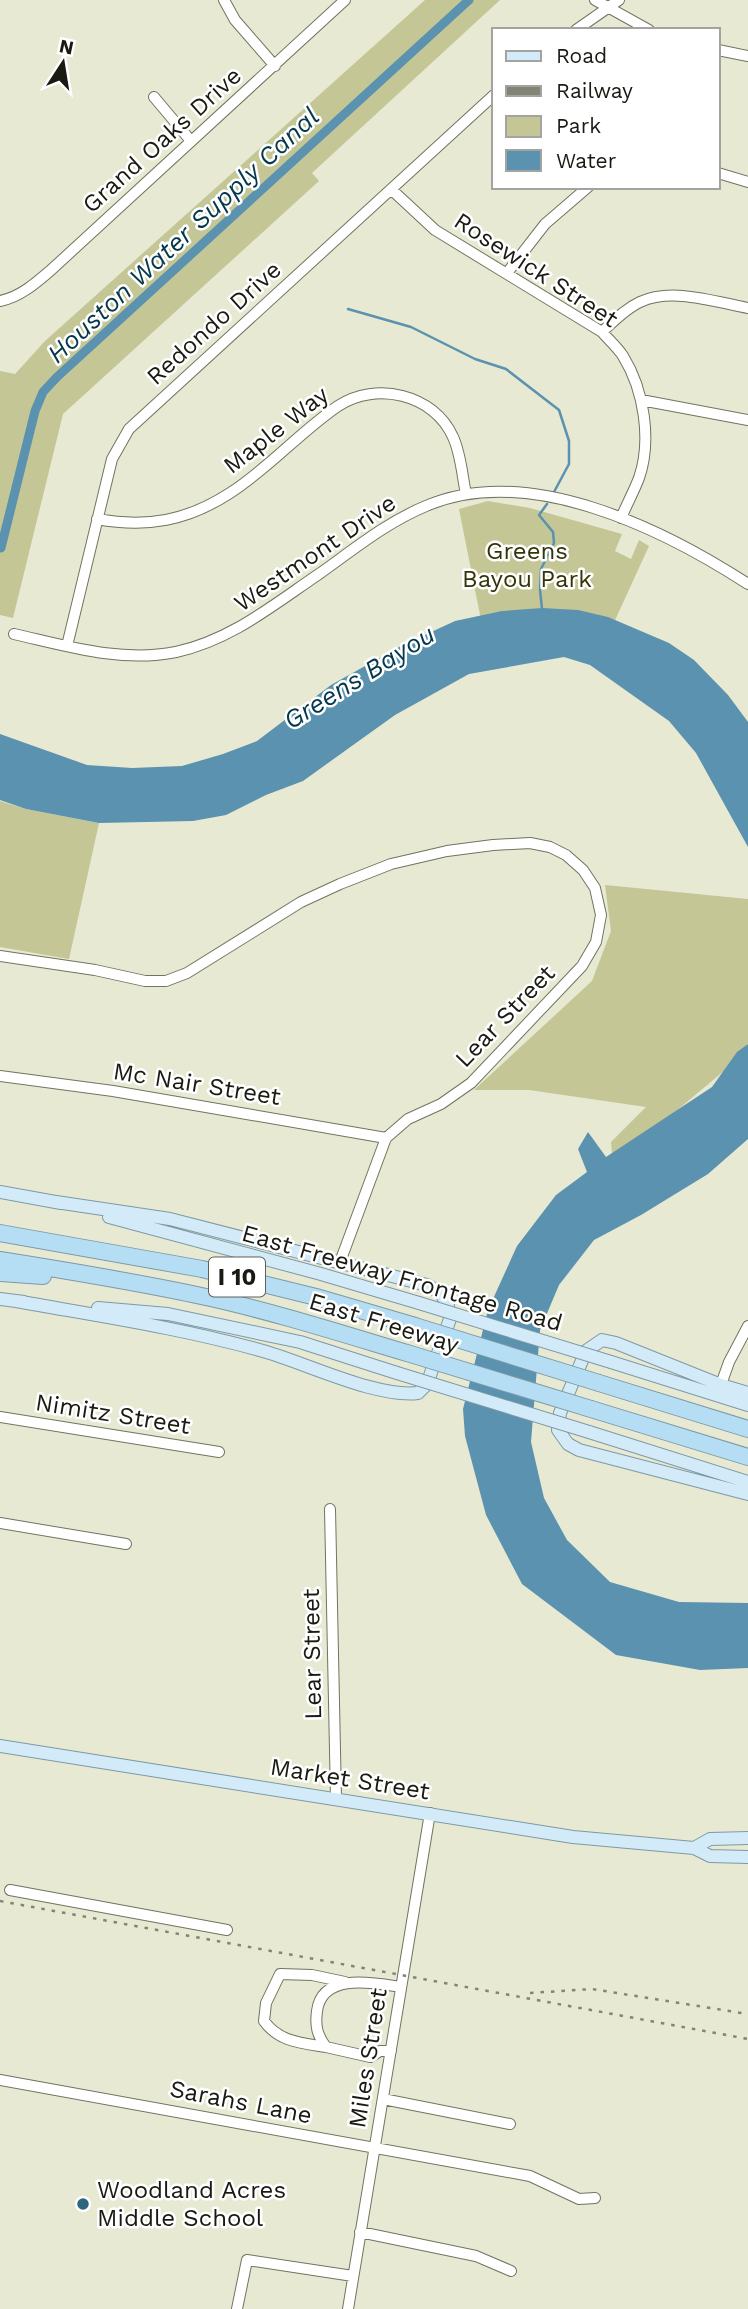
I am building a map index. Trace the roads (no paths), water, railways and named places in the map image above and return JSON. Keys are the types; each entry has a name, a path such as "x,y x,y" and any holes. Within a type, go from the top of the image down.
{"highway":[{"path":"0,1225 56,1241"},
{"name":"East Freeway","path":"0,1233 165,1261 316,1297 748,1429"},
{"name":"East Freeway","path":"0,1260 112,1279 258,1310 748,1457"},
{"path":"0,1273 112,1279"}],"main road":[{"name":"East Freeway Frontage Road","path":"0,1192 56,1202 321,1274 611,1362 719,1390 748,1405"},
{"path":"16,1301 210,1338 265,1352 393,1394 418,1393 427,1384 450,1319 448,1306 441,1293 427,1285 170,1219 56,1202"},
{"path":"0,1299 168,1314 300,1342 748,1482"},
{"path":"748,1393 719,1390 616,1343 602,1340 586,1351 560,1413 558,1430 568,1444 579,1450 748,1494"},
{"name":"Market Street","path":"0,1746 573,1837 694,1848 710,1856 748,1857"},
{"name":"Market Street","path":"694,1848 710,1839 748,1838"}],"street":[{"path":"223,0 235,20 275,66"},
{"name":"Grand Oaks Drive","path":"0,301 32,287 345,0"},
{"path":"595,0 645,28"},
{"path":"579,28 619,0"},
{"path":"720,50 748,56"},
{"path":"154,97 191,141"},
{"name":"Redondo Drive","path":"67,646 111,459 129,429 492,97"},
{"path":"720,174 748,182"},
{"path":"507,273 545,225 586,189"},
{"name":"Rosewick Street","path":"392,190 435,229 601,332 623,355 641,400 645,447 639,476 621,517"},
{"path":"601,332 626,310 643,300 667,296 748,308"},
{"name":"Maple Way","path":"97,519 126,524 158,523 196,510 229,494 340,405 366,394 397,393 416,400 436,414 452,435 466,494"},
{"path":"641,400 748,420"},
{"name":"Westmont Drive","path":"14,634 97,653 137,656 174,652 208,643 238,630 398,519 427,505 466,494 506,491 541,495 621,517 714,562 748,584"},
{"name":"Lear Street","path":"0,956 95,970 145,981 166,981 187,973 301,902 391,864 447,851 530,843 550,847 566,855 583,870 594,888 601,915 596,942 582,966 471,1083 441,1104 408,1119 386,1138"},
{"name":"Mc Nair Street","path":"0,1076 113,1091 386,1138"},
{"path":"340,1262 386,1138"},
{"path":"719,1390 729,1362 748,1326"},
{"name":"Nimitz Street","path":"0,1417 219,1452"},
{"name":"Lear Street","path":"330,1509 336,1799"},
{"path":"0,1523 125,1544"},
{"name":"Miles Street","path":"348,2309 430,1813"},
{"path":"10,1890 227,1930"},
{"path":"391,2051 380,2051 370,2057 282,2039 270,2030 264,2021 266,2003 280,1974 312,1975 345,1982 401,1987"},
{"path":"326,2048 318,2038 318,2006 325,1992 345,1982"},
{"name":"Sarahs Lane","path":"0,2080 530,2176 579,2199 594,2198"},
{"path":"383,2099 510,2124"},
{"path":"360,2232 476,2256 511,2271"},
{"path":"237,2309 247,2260 353,2276"}],"water":[{"name":"Greens Bayou","path":"542,608 578,610 608,617 669,643 694,660 728,695 748,722 748,847 696,753 669,721 590,665 564,657 469,674 395,715 303,781 266,795 226,815 193,821 99,823 26,809 0,800 0,734 87,765 132,768 182,766 257,741 331,685 401,646 455,621 502,611"},
{"path":"748,1044 748,1139 708,1174 594,1240 559,1285 540,1330 531,1442 544,1498 567,1540 610,1582 679,1602 748,1603 748,1668 700,1670 616,1655 522,1584 486,1515 465,1436 463,1409 488,1310 517,1246 556,1195 587,1172 578,1149 588,1132 606,1157 712,1087 737,1052"}],"waterway":[{"name":"Houston Water Supply Canal","path":"1,548 35,411 43,392 469,0"},
{"path":"348,309 411,327 475,359 506,369 559,410 569,441 569,464 554,492"},
{"path":"542,609 541,569 554,543 553,532 539,515 547,504"}],"railway":[{"path":"0,1901 748,2039"},
{"path":"530,1993 592,1989 748,2014"}],"place":[{"name":"Woodland Acres Middle School","path":"83,2204"}],"park label":[{"name":"Greens Bayou Park","path":"527,565"}]}
